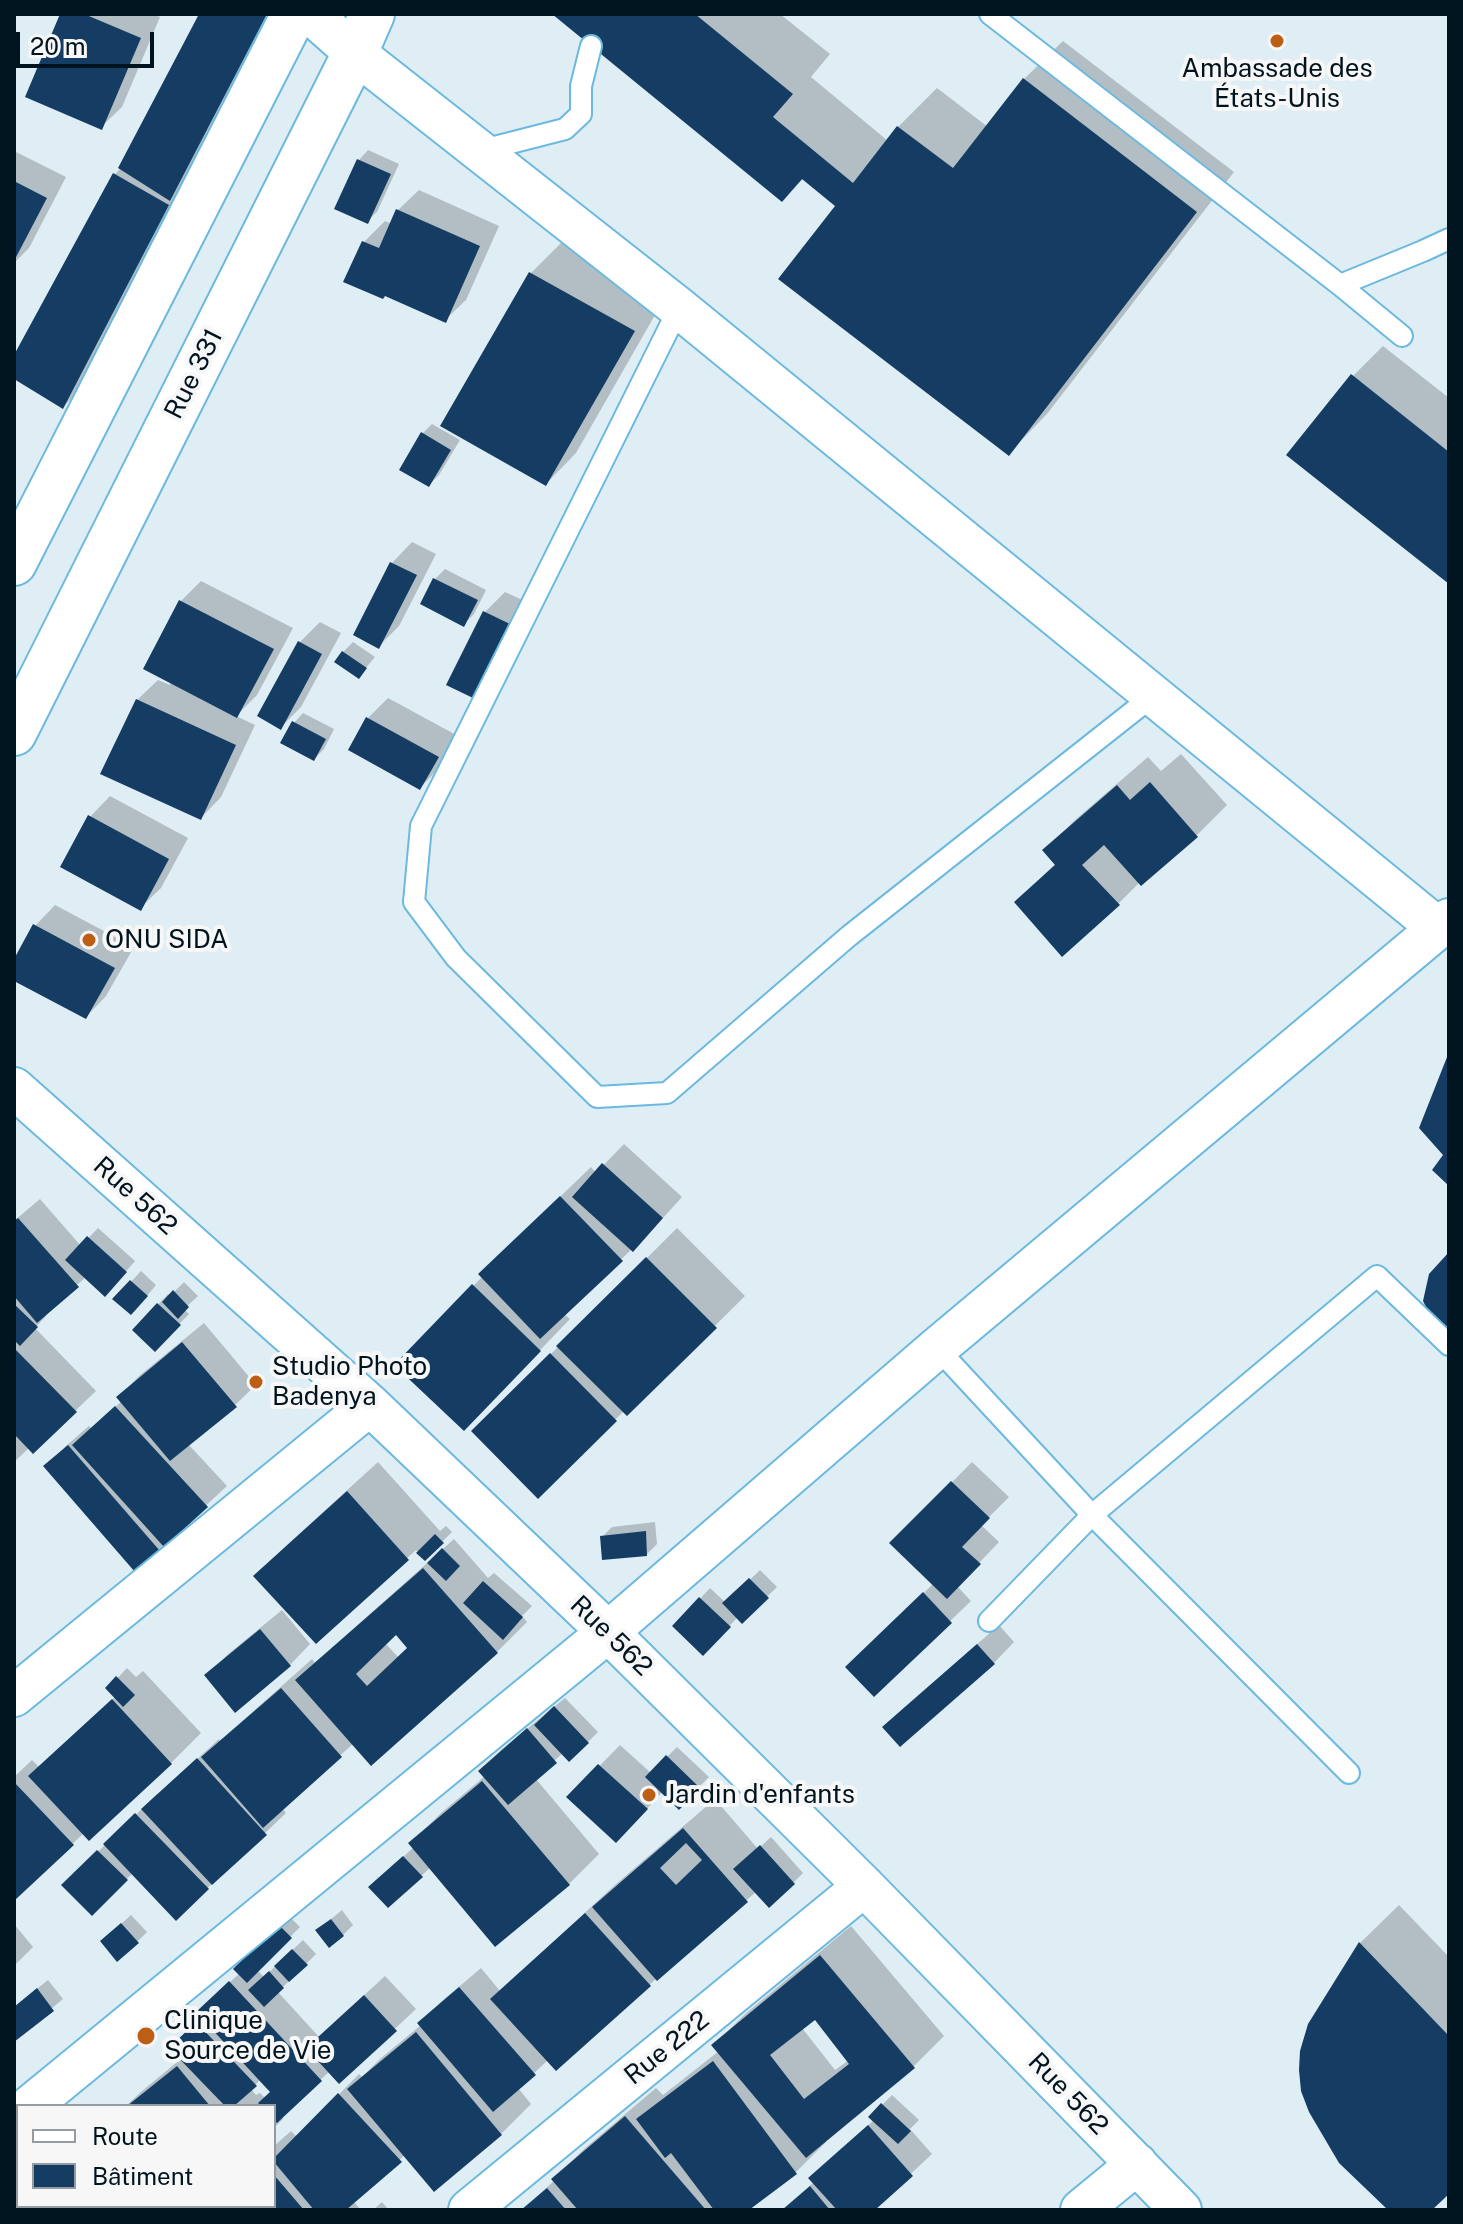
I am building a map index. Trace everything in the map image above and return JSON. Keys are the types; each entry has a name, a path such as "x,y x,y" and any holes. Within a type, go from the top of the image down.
{"street":[{"path":"14,563 294,14"},
{"path":"32,2104 608,1632 937,1348 1444,924 1154,695 679,308 479,151 363,33 311,14"},
{"name":"Rue 331","path":"14,733 363,33"},
{"name":"Rue 562","path":"14,1088 370,1405 608,1632 864,1886 1181,2210"},
{"path":"14,1696 370,1405"},
{"name":"Rue 222","path":"469,2210 864,1886"},
{"path":"1081,2210 1137,2164"}],"lane":[{"path":"990,14 1402,336"},
{"path":"479,151 565,129 581,114 581,86 591,46"},
{"path":"1340,285 1449,239"},
{"path":"679,308 421,826 414,902 456,958 597,1097 667,1093 849,936 1154,695"},
{"path":"989,1621 1092,1515 1377,1276 1449,1345"},
{"path":"937,1348 1092,1515 1349,1773"}],"building":[{"path":"60,14 84,14 141,38 102,130 25,97"},
{"path":"199,14 267,14 170,201 118,168"},
{"path":"552,14 695,14 793,94 773,117 853,183 897,126 953,168 1023,78 1197,212 1009,456 778,279 835,206 802,179 782,202"},
{"path":"357,159 391,174 368,224 334,209"},
{"path":"113,173 169,205 63,409 14,379 14,355"},
{"path":"14,181 47,198 14,261"},
{"path":"396,209 480,246 446,323 385,296 383,299 343,282 362,241 379,248"},
{"path":"529,272 635,331 546,486 440,426"},
{"path":"1351,374 1449,452 1449,584 1286,455"},
{"path":"421,432 451,450 429,487 399,470"},
{"path":"390,562 417,575 379,649 353,635"},
{"path":"433,578 478,600 464,627 420,604"},
{"path":"179,600 274,649 237,718 143,669"},
{"path":"483,611 510,624 473,698 446,685"},
{"path":"298,641 322,654 281,730 257,716"},
{"path":"342,651 367,668 359,679 334,662"},
{"path":"136,699 236,745 201,820 100,774"},
{"path":"366,717 439,757 420,790 348,750"},
{"path":"292,721 326,739 314,761 280,743"},
{"path":"1150,782 1198,837 1141,886 1104,845 1082,865 1120,905 1062,957 1014,902 1055,865 1042,850 1117,785 1130,800"},
{"path":"88,815 169,859 141,911 60,867"},
{"path":"33,924 115,968 86,1019 14,981 14,959"},
{"path":"1449,1052 1449,1186 1432,1170 1443,1155 1419,1128"},
{"path":"602,1163 663,1218 633,1252 572,1197"},
{"path":"560,1196 623,1261 540,1339 478,1274"},
{"path":"18,1218 79,1287 37,1323 14,1296 14,1221"},
{"path":"87,1236 127,1272 105,1297 65,1260"},
{"path":"1449,1252 1449,1332 1434,1323 1423,1301 1429,1274"},
{"path":"646,1257 717,1328 627,1416 556,1346"},
{"path":"130,1280 148,1296 131,1315 112,1299"},
{"path":"472,1284 541,1351 464,1431 394,1365"},
{"path":"173,1290 189,1307 178,1319 162,1302"},
{"path":"157,1303 181,1325 155,1352 132,1330"},
{"path":"14,1304 38,1327 20,1346 14,1340"},
{"path":"182,1342 237,1407 170,1461 116,1397"},
{"path":"14,1348 77,1412 33,1454 14,1434"},
{"path":"550,1353 617,1421 538,1499 471,1431"},
{"path":"115,1406 208,1507 164,1547 72,1445"},
{"path":"68,1445 160,1551 135,1572 43,1466"},
{"path":"951,1481 990,1518 962,1547 981,1564 947,1599 889,1543"},
{"path":"347,1491 409,1560 316,1644 253,1576"},
{"path":"646,1531 647,1556 602,1560 600,1536"},
{"path":"435,1534 444,1543 425,1561 416,1553"},
{"path":"442,1548 460,1566 446,1581 427,1563"},
{"path":"423,1568 498,1653 371,1766 295,1680","holes":["396,1635 407,1648 367,1686 356,1674"]},
{"path":"749,1578 769,1598 742,1624 722,1603"},
{"path":"483,1581 523,1617 503,1640 463,1603"},
{"path":"923,1592 952,1623 874,1697 845,1667"},
{"path":"699,1597 731,1627 703,1656 672,1626"},
{"path":"260,1629 291,1666 235,1713 204,1675"},
{"path":"977,1644 995,1664 900,1747 882,1727"},
{"path":"116,1676 135,1695 123,1707 105,1688"},
{"path":"281,1688 342,1757 263,1828 201,1757"},
{"path":"112,1699 172,1764 89,1841 28,1776"},
{"path":"554,1706 589,1743 569,1762 534,1725"},
{"path":"527,1728 557,1763 508,1805 478,1771"},
{"path":"666,1755 700,1788 679,1810 645,1777"},
{"path":"197,1758 267,1835 212,1885 141,1809"},
{"path":"598,1764 648,1809 616,1843 566,1797"},
{"path":"482,1781 570,1885 495,1947 408,1843"},
{"path":"14,1782 74,1845 14,1901"},
{"path":"135,1813 209,1889 176,1921 103,1844"},
{"path":"683,1828 748,1902 657,1981 592,1907","holes":["686,1843 702,1860 676,1885 660,1868"]},
{"path":"760,1845 795,1884 769,1908 733,1869"},
{"path":"97,1850 128,1880 92,1916 61,1885"},
{"path":"403,1856 423,1877 388,1908 368,1887"},
{"path":"585,1913 651,1986 556,2071 490,1999"},
{"path":"331,1919 344,1936 329,1948 315,1930"},
{"path":"121,1923 139,1943 117,1962 100,1941"},
{"path":"278,1924 292,1938 247,1983 233,1969"},
{"path":"1359,1942 1449,2036 1449,2194 1432,2210 1388,2210 1339,2163 1309,2112 1301,2091 1300,2051 1308,2024"},
{"path":"292,1949 308,1965 289,1982 274,1966"},
{"path":"820,1955 915,2068 806,2158 711,2045","holes":["815,2020 849,2064 804,2099 770,2055"]},
{"path":"269,1971 284,1988 264,2007 248,1990"},
{"path":"229,1981 322,2081 277,2123 276,2104 258,2103 270,2092 196,2012"},
{"path":"459,1987 536,2075 493,2112 417,2023"},
{"path":"37,1988 54,2011 14,2042 14,2007"},
{"path":"364,1995 397,2031 339,2084 306,2048"},
{"path":"196,2022 257,2086 236,2104 223,2104 169,2048"},
{"path":"416,2032 502,2135 434,2192 347,2089"},
{"path":"713,2061 797,2174 749,2210 714,2210 671,2153 665,2158 636,2119"},
{"path":"177,2066 208,2104 130,2104"},
{"path":"338,2093 402,2162 346,2210 314,2210 276,2164 276,2156"},
{"path":"881,2103 911,2131 898,2144 868,2117"},
{"path":"625,2116 706,2210 578,2210 551,2179"},
{"path":"868,2125 913,2176 875,2210 837,2210 808,2178"},
{"path":"276,2177 304,2210 203,2210 276,2208"},
{"path":"810,2186 830,2210 782,2210"},
{"path":"547,2188 566,2210 521,2210"},
{"path":"160,2208 161,2210 44,2210"}],"place":[{"name":"Ambassade des États-Unis","path":"1277,41"},
{"name":"ONU SIDA","path":"89,940"},
{"name":"Studio Photo Badenya","path":"256,1382"},
{"name":"Jardin d'enfants","path":"649,1795"},
{"name":"Clinique Source de Vie","path":"146,2036"}]}
